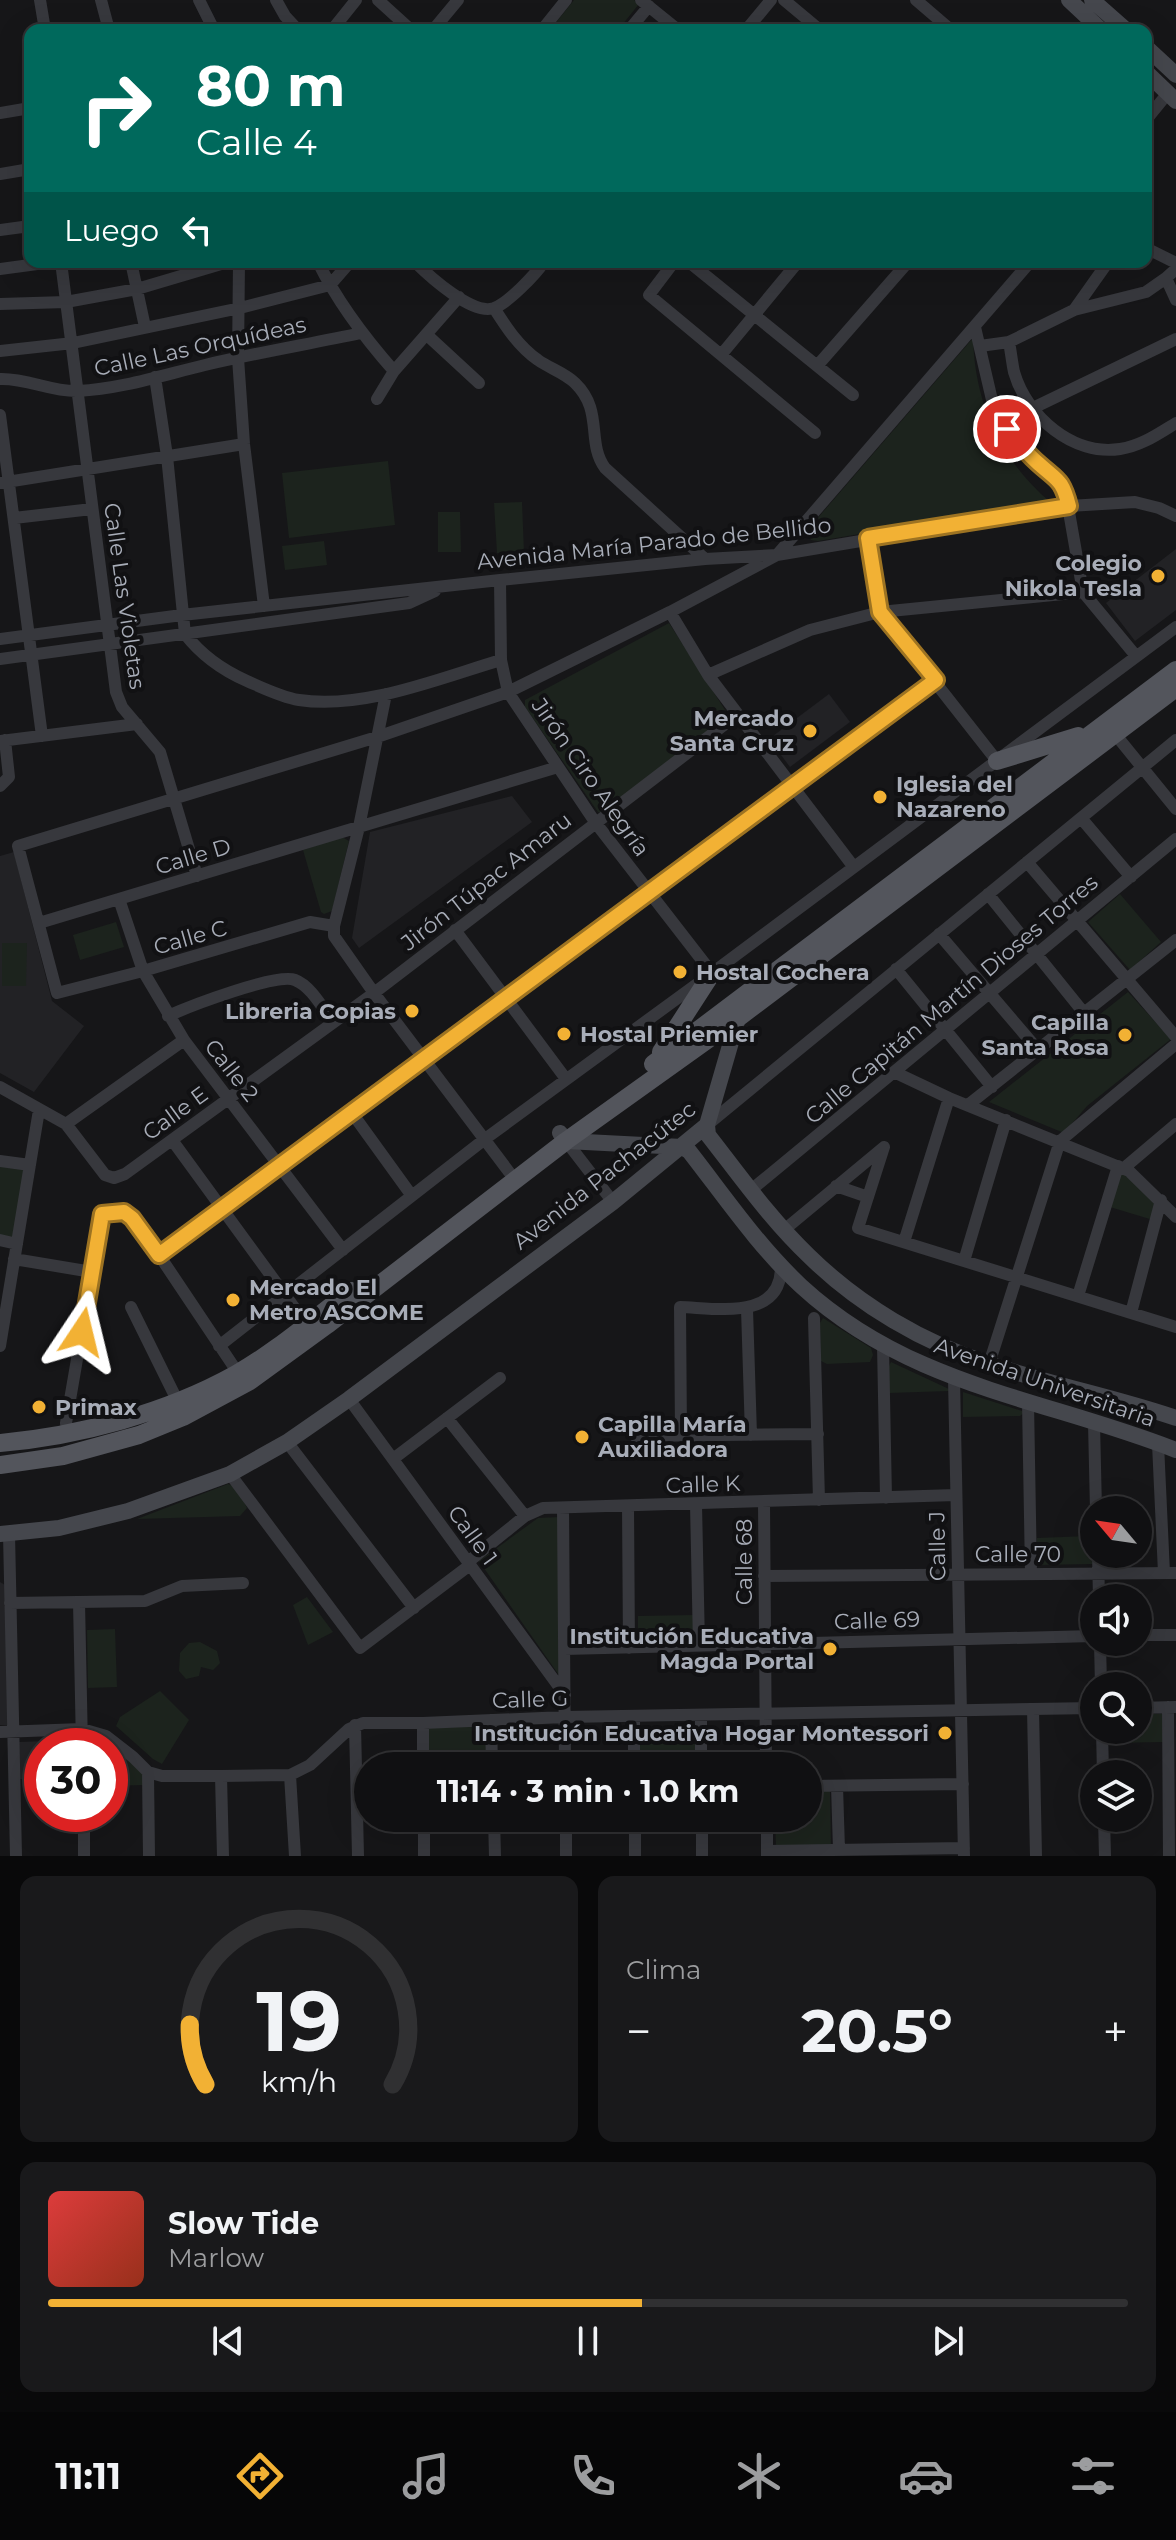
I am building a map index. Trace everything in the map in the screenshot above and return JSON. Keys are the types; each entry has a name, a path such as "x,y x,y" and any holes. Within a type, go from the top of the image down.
{"main road":[{"name":"Avenida Pachacútec","path":"0,1465 102,1447 183,1417 217,1400 287,1356 653,1064 1176,670"},
{"name":"Avenida Pachacútec","path":"0,1443 67,1433 140,1415 238,1373 307,1325 509,1172 738,1018 1176,688"},
{"path":"997,761 1092,731"},
{"path":"653,1064 712,973"}],"street":[{"path":"40,0 44,24"},
{"path":"101,0 107,24"},
{"path":"199,0 211,24"},
{"path":"276,0 292,24"},
{"path":"337,24 356,0"},
{"path":"378,0 404,24"},
{"path":"438,24 458,0"},
{"path":"547,24 566,0"},
{"path":"751,24 771,0"},
{"path":"784,0 813,24"},
{"path":"916,0 944,24"},
{"path":"1069,0 1095,24"},
{"path":"1092,0 1119,24"},
{"path":"633,24 645,3 671,24"},
{"path":"1152,50 1176,62"},
{"path":"1152,53 1176,75"},
{"path":"1152,78 1172,97 1152,115"},
{"path":"0,113 24,109"},
{"path":"0,174 24,170"},
{"path":"0,230 24,227"},
{"path":"980,346 1009,342 1074,310 1146,292 1166,278 1176,266 1152,252"},
{"path":"0,269 24,266"},
{"name":"Calle Las Violetas","path":"62,268 116,692 122,707 160,752 197,876"},
{"path":"132,268 145,327"},
{"path":"0,304 66,302 137,289 208,268"},
{"path":"239,268 238,358 244,444 264,606"},
{"path":"321,268 361,333 394,371"},
{"path":"0,351 73,343 240,308 330,285 345,268"},
{"path":"423,268 470,306 481,309 494,308 531,280 540,268"},
{"path":"669,268 649,295 815,433"},
{"path":"696,268 853,395"},
{"path":"721,355 793,268"},
{"path":"817,366 903,268"},
{"path":"39,923 18,846 377,737 508,692 777,555 1025,268"},
{"path":"1074,310 1104,268"},
{"path":"1166,278 1176,300"},
{"path":"377,399 394,371 459,297"},
{"path":"494,308 511,334 535,358 575,383 591,410 598,458 605,468 705,559"},
{"path":"975,327 992,400 1007,429 1041,467 1055,475 1065,489 1083,592 1136,656"},
{"name":"Calle Las Orquídeas","path":"0,379 14,378 61,390 114,387 361,333"},
{"path":"427,335 479,383"},
{"path":"1033,408 1176,339"},
{"path":"1009,342 1015,375 1033,408 1061,435 1082,446 1100,450 1122,449 1147,441 1176,423"},
{"path":"155,377 167,456 185,634 221,669 300,700 333,700 386,694 501,660"},
{"path":"0,415 5,482 14,518 42,736"},
{"path":"5,482 244,444"},
{"name":"Avenida María Parado de Bellido","path":"0,639 182,615 500,580 705,559 777,555 1069,506 1135,502 1176,516"},
{"path":"14,518 92,509"},
{"path":"868,538 880,612 997,761"},
{"name":"Jirón Ciro Alegría","path":"500,580 501,660 508,692 595,822 712,973"},
{"name":"Avenida María Parado de Bellido","path":"0,659 409,603 437,591 466,584"},
{"path":"708,675 810,630 880,612 1083,592"},
{"path":"670,612 708,675 853,866"},
{"path":"219,1346 485,1139 1176,627"},
{"path":"159,1255 936,680"},
{"path":"386,694 359,827 334,926 338,944 509,1172"},
{"name":"Jirón Túpac Amaru","path":"374,993 737,715"},
{"path":"0,786 9,777 3,740 137,724"},
{"path":"1115,734 1176,809"},
{"name":"Avenida Pachacútec","path":"4,1534 91,1521 128,1511 230,1474 287,1442 613,1202 1176,740"},
{"name":"Calle D","path":"39,923 558,767"},
{"path":"1081,818 1131,877"},
{"name":"Calle Capitán Martín Dioses Torres","path":"751,1190 1176,839"},
{"path":"1027,862 1127,979 1173,1027"},
{"path":"988,894 1084,1013"},
{"name":"Calle 2","path":"119,899 143,971 168,1016 343,1250"},
{"name":"Calle C","path":"39,923 57,993 310,922 334,926"},
{"path":"455,930 566,1079"},
{"path":"939,934 1038,1050"},
{"path":"968,1105 1176,940"},
{"path":"896,969 992,1087"},
{"path":"168,1016 196,1003 284,978 305,985 333,1022"},
{"name":"Calle E","path":"66,1124 105,1175 114,1178 125,1174 374,993"},
{"path":"707,1125 738,1018"},
{"path":"0,1087 66,1124 184,1040"},
{"path":"989,1364 1060,1141 1176,1044"},
{"path":"894,1072 949,1098 1121,1167 1167,1201 1176,1217"},
{"path":"904,1242 949,1098"},
{"path":"0,1346 39,1110"},
{"path":"352,1113 412,1196"},
{"path":"964,1261 1006,1120"},
{"path":"1078,1296 1121,1167 1176,1124"},
{"name":"Avenida Universitaria","path":"707,1125 708,1135 809,1257 891,1319 956,1352 989,1364 1176,1418"},
{"path":"563,1137 682,1147"},
{"path":"563,1137 613,1202"},
{"path":"172,1140 307,1325"},
{"name":"Avenida Universitaria","path":"682,1147 689,1151 781,1267 825,1306 883,1345 954,1379 1176,1450"},
{"path":"784,1230 884,1147 858,1228 1176,1327"},
{"path":"0,1161 30,1165"},
{"path":"836,1186 868,1197"},
{"path":"1131,1313 1167,1201"},
{"path":"67,1433 66,1423 102,1214 124,1212 132,1218 238,1373"},
{"path":"0,1240 17,1244"},
{"path":"14,1259 92,1272"},
{"path":"681,1435 680,1307 747,1309 766,1301 773,1293 781,1278 781,1267"},
{"path":"131,1307 177,1400"},
{"path":"747,1309 751,1435"},
{"path":"814,1318 819,1500"},
{"path":"883,1345 886,1498"},
{"path":"393,1459 500,1378"},
{"name":"Calle J","path":"954,1379 964,1852"},
{"name":"Calle 1","path":"349,1399 565,1695"},
{"path":"1028,1402 1031,1574"},
{"path":"447,1418 525,1516"},
{"path":"1094,1423 1096,1496"},
{"path":"635,1436 818,1434"},
{"path":"287,1442 414,1608"},
{"path":"1158,1444 1170,1573"},
{"name":"Calle K","path":"230,1474 360,1648 534,1510 956,1495"},
{"name":"Calle 68","path":"764,1502 766,1752"},
{"path":"696,1504 699,1645"},
{"path":"628,1506 629,1648"},
{"path":"563,1508 565,1752"},
{"path":"4,1534 10,1603 6,1732 16,1856"},
{"path":"1098,1568 1098,1584"},
{"name":"Calle 70","path":"764,1576 1170,1573"},
{"path":"10,1603 145,1601 182,1586 243,1583"},
{"path":"79,1602 82,1728"},
{"path":"1152,1635 1176,1635"},
{"name":"Calle 69","path":"564,1649 1080,1636"},
{"path":"1152,1708 1172,1707 1169,1856"},
{"name":"Calle G","path":"355,1725 565,1717 1080,1708"},
{"path":"1033,1709 1036,1856"},
{"path":"701,1715 701,1752"},
{"path":"634,1716 634,1752"},
{"path":"491,1720 492,1752"},
{"path":"423,1723 423,1752"},
{"path":"128,1753 148,1772 162,1776 290,1775 319,1759 355,1725"},
{"path":"355,1725 358,1856"},
{"path":"148,1772 149,1856"},
{"path":"290,1775 295,1856"},
{"path":"221,1776 223,1856"},
{"path":"822,1786 963,1784"},
{"path":"837,1786 839,1850"},
{"path":"0,1805 14,1805"},
{"path":"84,1832 84,1856"},
{"path":"424,1832 424,1856"},
{"path":"494,1832 495,1856"},
{"path":"566,1832 566,1856"},
{"path":"635,1832 635,1856"},
{"path":"702,1832 702,1856"},
{"path":"767,1832 767,1854 839,1850 964,1852"},
{"path":"1104,1832 1105,1856"}],"shaded area":[{"path":"574,0 634,0 639,4 623,24 555,24"},
{"path":"973,338 979,385 994,429 1017,468 1050,502 811,540 807,533 810,527"},
{"path":"388,461 395,525 289,538 282,473"},
{"path":"522,502 524,552 497,553 494,503"},
{"path":"438,512 460,512 461,552 438,552"},
{"path":"324,541 327,565 285,570 282,546"},
{"name":"Colegio Nikola Tesla","path":"1176,549 1176,610 1135,641 1106,603"},
{"path":"669,623 727,713 727,720 602,813 598,812 525,707 525,700"},
{"name":"Mercado Santa Cruz","path":"829,694 850,722 790,767 769,739"},
{"path":"512,796 532,822 359,948 352,938 370,832"},
{"path":"342,837 349,841 332,911 324,914 303,850"},
{"path":"14,852 52,1001 84,1026 34,1092 0,1073 0,856"},
{"path":"1120,894 1161,942 1130,970 1088,922"},
{"path":"116,922 124,947 80,960 73,935"},
{"path":"2,943 27,943 26,986 2,986"},
{"path":"1128,992 1171,1039 1087,1106 1064,1133 989,1102"},
{"path":"0,1166 22,1168 25,1175 15,1236 11,1239 0,1237"},
{"path":"1121,1172 1157,1201 1153,1220 1110,1207"},
{"path":"823,1318 871,1348 873,1355 870,1362 827,1364 821,1361 820,1323"},
{"path":"891,1362 949,1389 949,1391 889,1393"},
{"path":"963,1392 1025,1412 1020,1416 963,1417"},
{"path":"228,1484 238,1488 247,1508 240,1516 137,1519"},
{"path":"559,1517 561,1678 479,1561 538,1518"},
{"path":"1080,1536 1080,1564 1037,1565 1037,1538"},
{"path":"0,1582 5,1585 8,1725 0,1725"},
{"path":"307,1597 333,1632 308,1645 293,1605"},
{"path":"694,1615 695,1642 638,1642 638,1616"},
{"path":"115,1629 117,1687 88,1688 87,1630"},
{"path":"200,1642 217,1651 220,1663 213,1670 201,1667 199,1676 186,1679 179,1671 180,1653 189,1643"},
{"path":"160,1691 189,1720 162,1764 128,1737 128,1728 116,1726 120,1717"},
{"path":"1152,1714 1165,1714 1165,1742 1152,1742"},
{"path":"489,1726 489,1752 429,1752 429,1728"},
{"path":"639,1726 695,1727 695,1752 638,1752"},
{"path":"19,1742 24,1742 24,1779 20,1779"},
{"path":"128,1760 143,1773 144,1785 128,1785"},
{"path":"822,1791 830,1791 831,1846 776,1847 775,1832 822,1832"}],"place":[{"name":"Colegio Nikola Tesla","path":"1158,576"},
{"name":"Mercado Santa Cruz","path":"810,731"},
{"name":"Iglesia del Nazareno","path":"880,797"},
{"name":"Hostal Cochera","path":"680,972"},
{"name":"Libreria Copias","path":"412,1011"},
{"name":"Hostal Priemier","path":"564,1034"},
{"name":"Capilla Santa Rosa","path":"1125,1035"},
{"name":"Mercado El Metro ASCOME","path":"233,1300"},
{"name":"Primax","path":"39,1407"},
{"name":"Capilla María Auxiliadora","path":"582,1437"},
{"name":"Institución Educativa Magda Portal","path":"830,1649"},
{"name":"Institución Educativa Hogar Montessori","path":"945,1733"}],"route":[{"path":"82,1332 102,1214 124,1212 143,1231 159,1255 936,680 880,612 868,538 1069,506 1065,489 1055,475 1041,467 1007,429"}]}
